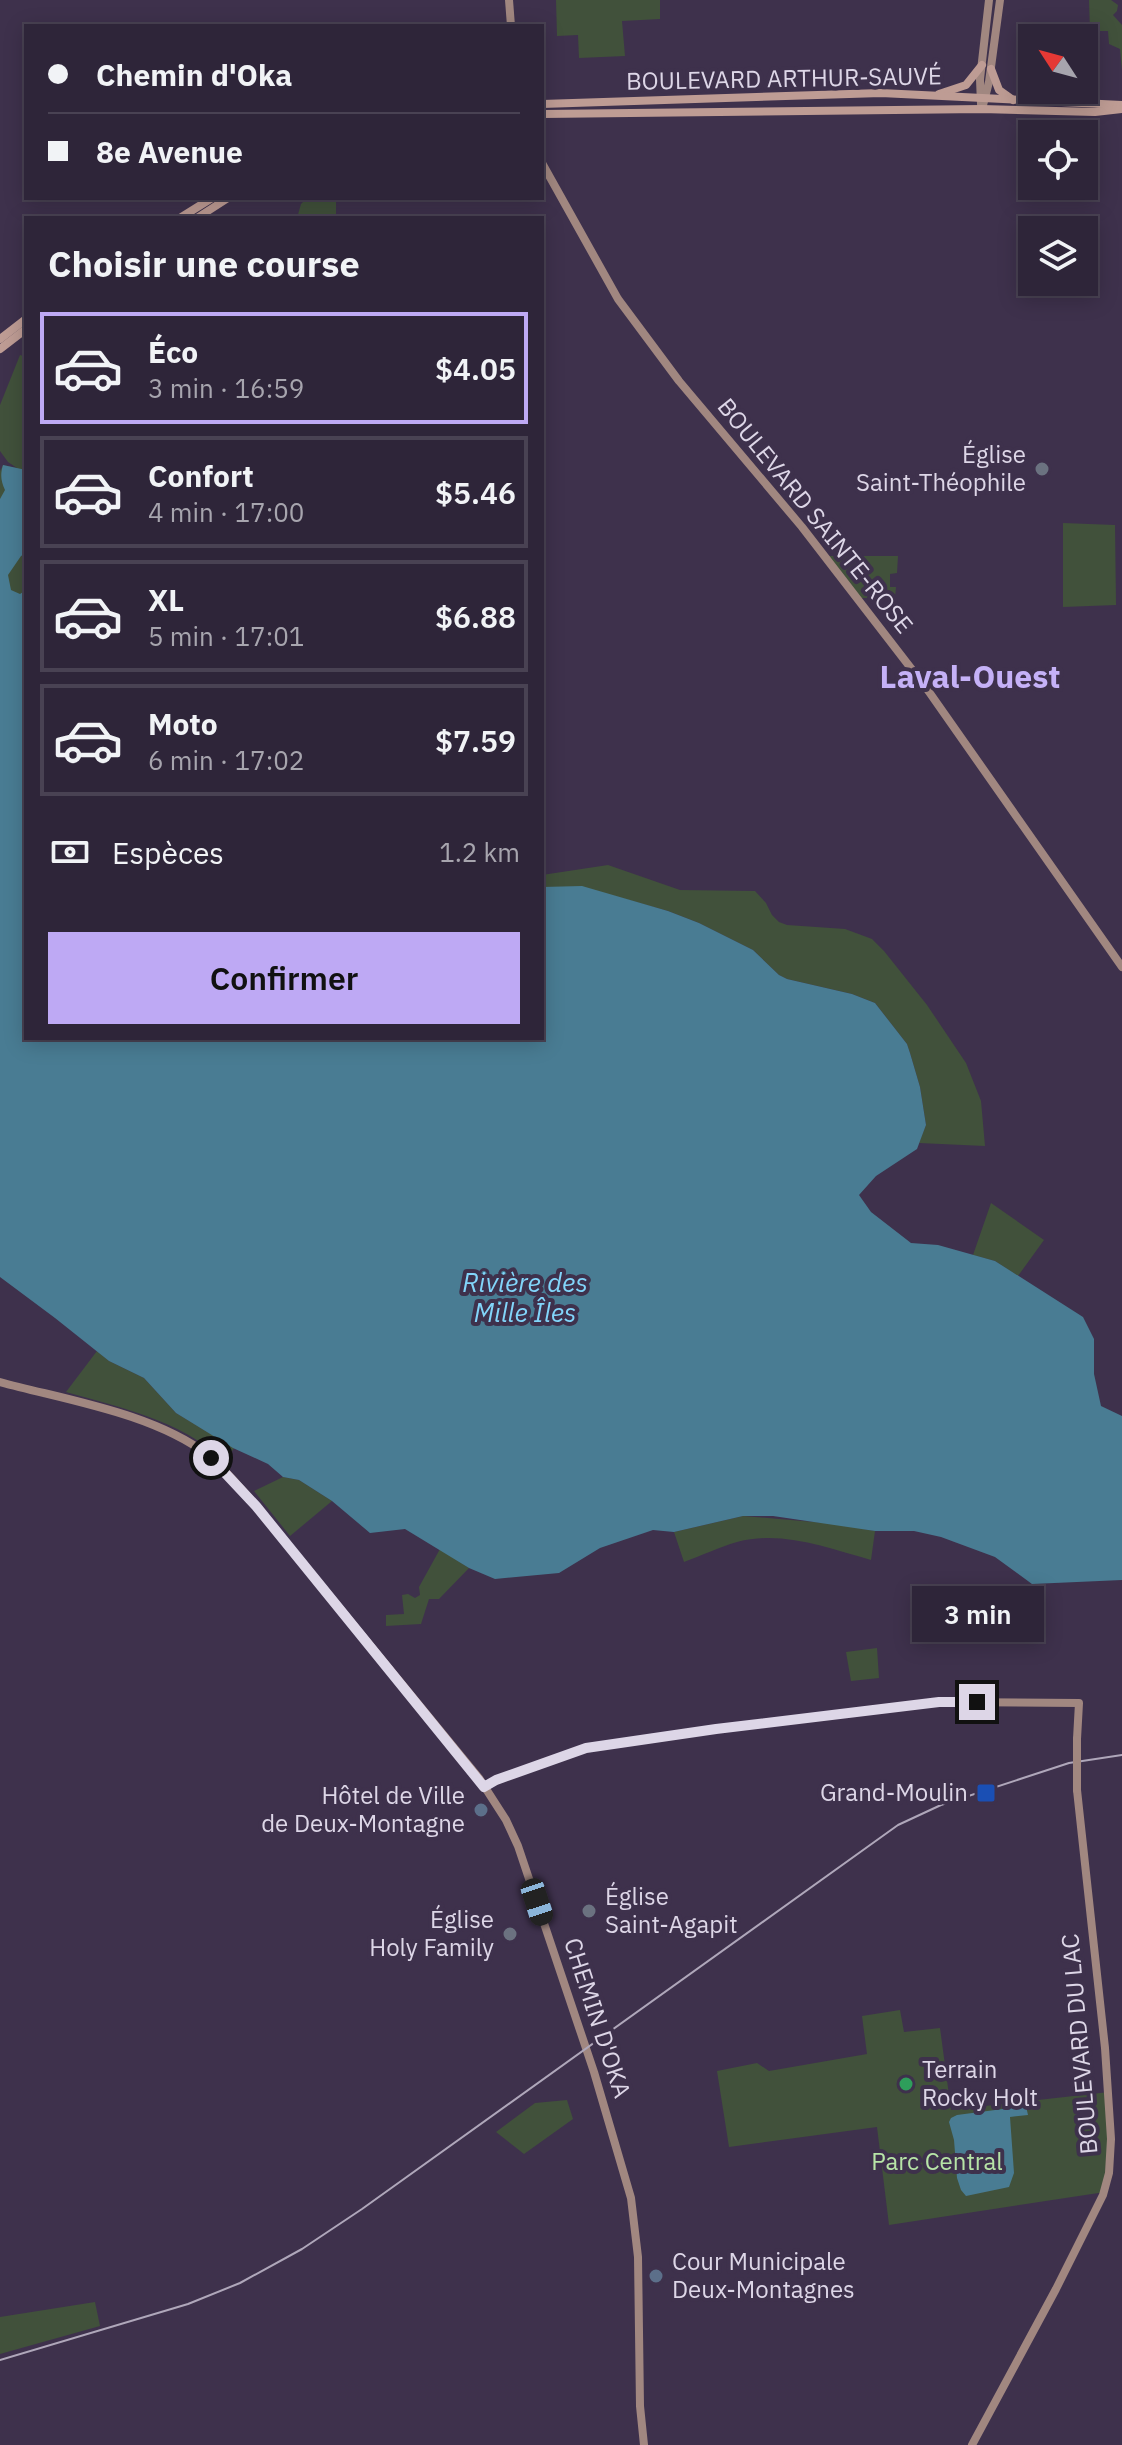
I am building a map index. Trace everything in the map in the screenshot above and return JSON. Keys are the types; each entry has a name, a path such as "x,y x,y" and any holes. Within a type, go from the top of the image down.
{"main road":[{"path":"935,95 966,85 982,65"},
{"path":"991,69 999,90 1013,100"},
{"name":"BOULEVARD ARTHUR-SAUVÉ","path":"544,104 820,94 935,95 1122,107"},
{"name":"BOULEVARD ARTHUR-SAUVÉ","path":"544,114 982,109 1108,112 1122,107"},
{"path":"183,216 209,200"},
{"path":"200,216 225,200"},
{"path":"0,339 24,321"},
{"path":"0,349 24,331"}],"street":[{"path":"509,0 511,24"},
{"path":"982,109 982,65 989,0"},
{"path":"983,98 991,69 1000,0"},
{"name":"BOULEVARD SAINTE-ROSE","path":"544,167 621,303 679,381 802,527 927,689 1122,967"},
{"name":"CHEMIN D'OKA","path":"0,1382 153,1424 177,1435 211,1458 256,1506 484,1787 509,1825 594,2072 631,2198 638,2257 640,2406 644,2445"},
{"name":"BOULEVARD DU LAC","path":"484,1787 586,1748 716,1729 939,1702 1079,1703 1077,1790 1105,2048 1111,2139 1109,2173 1103,2195 1056,2289 972,2445"}],"green space":[{"path":"556,0 660,0 660,19 622,21 625,56 579,58 578,35 557,36"},
{"path":"1089,0 1111,0 1118,5 1113,15 1122,25 1122,70 1120,49 1109,44 1108,31 1098,31 1098,24 1090,24"},
{"path":"305,200 336,200 336,216 298,216"},
{"path":"20,355 24,356 24,604 0,595 0,471 3,465 17,468 0,451 0,405"},
{"path":"1063,523 1115,525 1116,605 1063,607"},
{"path":"826,556 898,556 897,573 890,574 890,587 896,587 895,598 859,598"},
{"path":"608,865 680,890 755,891 779,922 845,929 872,939 927,1005 966,1063 981,1101 985,1146 919,1143 926,1125 910,1053 907,1044 875,1003 852,994 787,979 753,950 668,911 582,887 544,887 544,875"},
{"path":"991,1203 1044,1240 1018,1276 995,1261 973,1255"},
{"path":"97,1351 109,1361 144,1378 176,1413 234,1448 226,1461 207,1446 169,1425 66,1392"},
{"path":"283,1477 299,1480 332,1501 290,1536 254,1491"},
{"path":"743,1516 837,1524 875,1531 871,1560 805,1542 771,1538 737,1542 684,1562 674,1532"},
{"path":"440,1549 469,1568 439,1599 429,1599 421,1624 386,1626 386,1615 404,1614 402,1595 415,1598 420,1595 419,1587"},
{"path":"877,1648 879,1678 851,1681 846,1652"},
{"name":"Parc Central","path":"900,2010 904,2032 940,2028 951,2110 1109,2092 1112,2155 1105,2192 889,2225 877,2127 729,2147 717,2071 757,2063 769,2071 867,2054 862,2016"},
{"path":"567,2100 573,2119 524,2154 496,2132 535,2103"},
{"path":"95,2302 100,2326 0,2354 0,2317"}],"water":[{"name":"Rivière des Mille Îles","path":"3,465 24,470 24,554 8,575 11,590 20,594 24,591 24,1040 544,1040 544,887 582,886 668,911 753,950 787,979 852,994 875,1003 907,1044 920,1087 926,1125 917,1149 876,1176 859,1195 871,1212 911,1243 938,1245 995,1261 1083,1317 1094,1339 1094,1374 1101,1406 1122,1416 1122,1580 1032,1584 995,1557 941,1537 914,1531 875,1531 773,1516 743,1516 674,1532 653,1530 600,1548 559,1573 495,1579 469,1568 405,1529 370,1533 332,1501 299,1480 283,1477 268,1464 233,1448 176,1413 144,1378 109,1361 0,1277 0,499 5,490 1,472"},
{"path":"1026,2106 1028,2115 1010,2117 1014,2173 1009,2187 966,2196 957,2178 951,2118"}],"tram line":[{"path":"0,2360 188,2304 240,2283 302,2249 362,2209 898,1825 941,1805 1069,1763 1122,1755"}],"place":[{"name":"Église Saint-Théophile","path":"1042,469"},
{"name":"Grand-Moulin","path":"986,1793"},
{"name":"Hôtel de Ville de Deux-Montagne","path":"481,1810"},
{"name":"Église Saint-Agapit","path":"589,1911"},
{"name":"Église Holy Family","path":"510,1934"},
{"name":"Terrain Rocky Holt","path":"906,2084"},
{"name":"Cour Municipale Deux-Montagnes","path":"656,2276"}],"district":[{"name":"Laval-Ouest","path":"970,677"}],"route":[{"path":"211,1458 256,1506 484,1787 550,1759 586,1748 939,1702 977,1702"}]}
